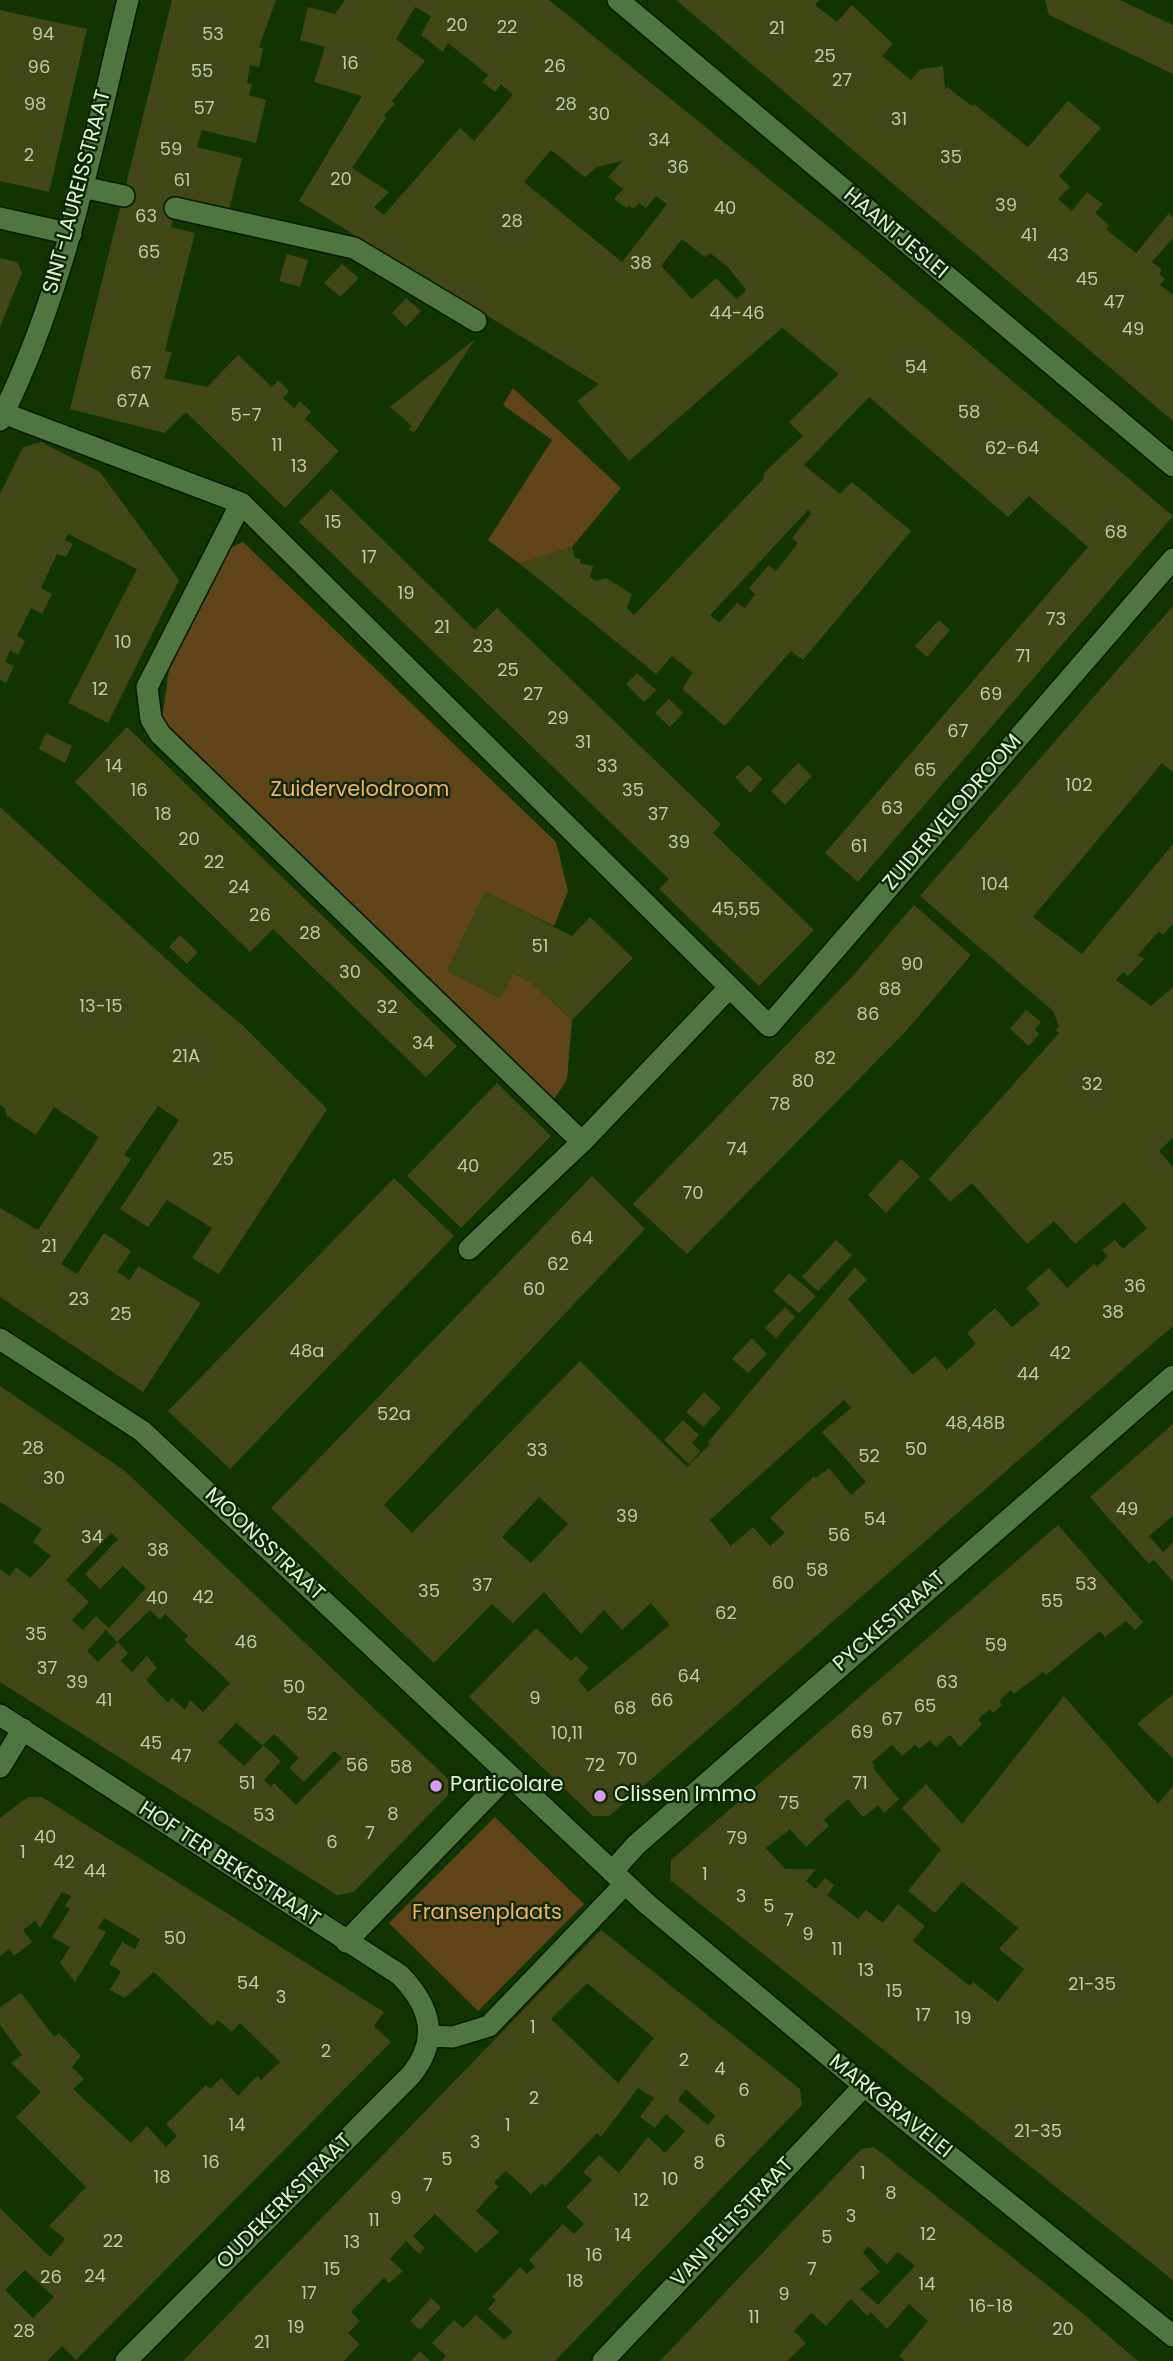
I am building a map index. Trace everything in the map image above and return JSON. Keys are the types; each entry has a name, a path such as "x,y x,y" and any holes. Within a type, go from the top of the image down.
{"street":[{"name":"SINT-LAUREISSTRAAT","path":"2,416 39,326 71,234 128,0"},
{"name":"HAANTJESLEI","path":"618,0 1173,466"},
{"path":"82,187 124,197"},
{"path":"175,208 354,248 476,321"},
{"path":"0,218 71,234"},
{"name":"ZUIDERVELODROOM","path":"2,416 241,503 769,1026 1173,559"},
{"path":"241,503 147,687 151,719 160,734 582,1142"},
{"path":"469,1249 582,1142 729,988"},
{"name":"MOONSSTRAAT","path":"0,1339 142,1431 508,1776"},
{"name":"PYCKESTRAAT","path":"619,1878 646,1836 1173,1376"},
{"name":"HOF TER BEKESTRAAT","path":"0,1715 400,1975 410,1985 425,2010 429,2036"},
{"path":"0,1767 23,1729"},
{"path":"346,1942 508,1776 619,1878 489,2026 453,2037 429,2036"},
{"name":"MARKGRAVELEI","path":"619,1878 864,2086 1173,2336"},
{"name":"OUDEKERKSTRAAT","path":"126,2361 411,2075 428,2051 429,2036"},
{"name":"VAN PELTSTRAAT","path":"603,2361 864,2086"}],"green space":[{"path":"513,388 621,488 572,547 520,564 488,540 552,440 503,405"},
{"name":"Zuidervelodroom","path":"243,542 556,842 568,891 554,926 485,892 447,971 500,998 513,973 531,982 572,1020 567,1080 547,1109 160,734 169,669 226,550"},
{"name":"Fransenplaats","path":"495,1817 584,1904 478,2011 389,1923"}],"building":[{"path":"172,0 276,0 259,47 263,49 259,67 250,65 247,83 252,84 249,95 266,100 256,143 202,130 197,147 242,158 229,210 178,197 171,227 195,233 165,351 172,352 164,378 207,387 238,355 272,387 278,380 289,391 283,398 294,408 300,401 311,412 305,419 339,451 285,508 186,412 165,433 70,409"},
{"path":"345,0 549,0 864,256 1173,516 858,882 825,853 1088,547 1029,496 1008,517 869,397 804,465 840,494 852,482 911,531 803,660 791,651 725,726 682,689 693,673 672,656 656,674 520,564 572,547 575,558 581,559 580,563 593,566 590,577 596,581 606,578 632,594 627,608 634,615 763,479 764,473 803,436 789,422 839,374 782,328 629,461 577,401 599,384 299,201 362,96 314,82 325,47 300,40 308,7 335,14","holes":["415,7 431,16 421,35 443,52 448,43 488,75 482,82 495,92 501,84 513,95 474,141 460,128 384,215 374,207 389,192 352,168 386,118 384,115 395,104 392,101 425,61 396,39","551,150 585,177 597,167 622,161 608,177 623,189 614,199 626,208 629,206 634,209 639,203 646,208 656,196 667,204 622,262 524,182","682,239 705,257 710,253 728,267 746,290 737,299 716,278 692,299 661,266","808,510 811,514 792,538 798,543 776,571 769,565 749,588 755,594 745,608 737,603 719,623 710,615"]},
{"path":"676,0 819,0 815,5 837,22 852,5 893,44 882,56 911,80 921,69 943,66 945,90 947,87 972,106 974,104 1028,147 1068,101 1101,128 1059,176 1070,187 1058,199 1072,211 1087,192 1103,204 1095,213 1109,225 1106,229 1136,253 1169,213 1173,217 1173,238 1152,262 1162,270 1159,274 1165,279 1160,285 1173,295 1173,421"},
{"path":"1045,0 1120,0 1173,25 1173,74 1049,15"},
{"path":"0,10 87,29 49,192 0,181"},
{"path":"287,254 308,260 300,287 279,281"},
{"path":"0,258 17,262 22,273 0,327"},
{"path":"342,264 359,278 340,297 324,283"},
{"path":"406,298 421,311 406,327 392,313"},
{"path":"475,339 414,433 409,429 412,426 390,407"},
{"path":"41,442 100,472 179,580 108,723 68,703 137,569 68,534 65,540 73,544 66,557 57,554 41,588 52,594 42,614 31,608 17,636 25,641 18,655 10,650 5,662 14,666 6,683 0,680 0,494 23,447"},
{"path":"331,489 475,630 497,608 721,824 713,833 814,930 759,986 659,889 669,879 299,522"},
{"path":"1173,606 1173,772 1162,763 1033,917 1082,954 1173,844 1173,924 1163,935 1159,931 1138,955 1144,959 1128,976 1123,972 1116,980 1151,1006 1173,987 1173,1138 1159,1151 1173,1167 1173,1326 609,1816 593,1816 469,1697 536,1628 571,1661 576,1656 589,1668 578,1680 588,1692 670,1625 651,1603 622,1630 604,1610 581,1634 544,1592 513,1623 492,1604 434,1663 271,1508 592,1176 645,1229 384,1505 412,1533 580,1361 687,1467 710,1444 708,1442 855,1267 867,1280 848,1299 913,1375 935,1356 947,1370 976,1344 967,1333 995,1308 1012,1327 1040,1304 1026,1288 1049,1268 1067,1288 1094,1264 1097,1267 1108,1256 1102,1250 1115,1240 1123,1249 1147,1228 1124,1202 1075,1244 1054,1221 1027,1244 972,1183 950,1202 929,1179 1059,1033 1056,1030 1059,1026 1053,1011 920,896","holes":["844,1400 851,1408 822,1432 866,1482 851,1495 829,1468 816,1478 814,1476 770,1518 785,1533 770,1546 753,1527 731,1546 710,1520","539,1497 568,1524 531,1563 502,1537"]},
{"path":"939,620 950,630 927,657 915,646"},
{"path":"637,673 656,690 644,702 626,684"},
{"path":"669,699 683,713 670,727 655,713"},
{"path":"127,727 457,1046 426,1077 273,929 250,952 75,782"},
{"path":"46,733 72,746 65,763 39,749"},
{"path":"798,763 812,776 785,805 771,791"},
{"path":"748,765 763,779 750,793 735,777"},
{"path":"0,807 242,1025 327,1109 219,1274 192,1258 212,1228 167,1200 148,1227 120,1209 179,1120 158,1106 124,1155 131,1159 61,1264 77,1274 104,1233 131,1251 117,1272 130,1280 138,1266 201,1303 143,1392 0,1297 0,1208 38,1230 99,1137 54,1107 36,1135 6,1115 5,1108 0,1105"},
{"path":"485,892 572,936 590,917 633,958 572,1020 531,982 513,973 500,998 447,971"},
{"path":"914,905 971,955 906,1031 687,1254 633,1204 851,978"},
{"path":"180,935 198,952 187,964 169,947"},
{"path":"1026,1010 1041,1022 1035,1029 1039,1034 1029,1046 1010,1029"},
{"path":"497,1083 551,1136 461,1228 407,1176"},
{"path":"901,1159 920,1176 886,1213 868,1195"},
{"path":"394,1178 454,1236 230,1469 168,1411"},
{"path":"836,1240 852,1255 818,1291 802,1277"},
{"path":"789,1273 816,1296 799,1313 773,1291"},
{"path":"785,1307 795,1317 776,1338 765,1328"},
{"path":"752,1338 767,1354 748,1373 732,1359"},
{"path":"0,1386 125,1471 448,1779 448,1795 354,1892 337,1895 0,1682 0,1569 10,1576 16,1567 30,1578 51,1556 33,1542 42,1529 0,1502","holes":["111,1533 118,1539 85,1574 100,1589 123,1566 146,1588 109,1628 96,1616 83,1630 72,1620 89,1602 66,1580","150,1610 160,1620 165,1614 188,1636 184,1640 230,1683 203,1712 190,1700 185,1710 172,1698 168,1703 146,1680 157,1668 147,1656 132,1672 121,1661 128,1653 118,1642 98,1662 87,1651 106,1630 117,1642","236,1723 263,1746 244,1766 218,1742","274,1734 299,1758 289,1768 304,1782 334,1751 342,1758 296,1805 274,1783 271,1787 264,1780 281,1761 263,1745"]},
{"path":"704,1392 721,1408 703,1427 686,1412"},
{"path":"683,1420 699,1435 692,1443 700,1451 689,1464 664,1440"},
{"path":"1173,1424 1173,1516 1149,1536 1163,1552 1173,1543 1173,1582 1154,1560 1149,1564 1090,1497"},
{"path":"1058,1525 1143,1622 1135,1630 1126,1621 1105,1637 1100,1631 1046,1675 1043,1672 1014,1694 1011,1690 999,1701 1002,1705 993,1713 990,1709 978,1719 982,1724 960,1747 950,1735 936,1747 930,1740 919,1749 915,1745 902,1756 892,1745 872,1762 875,1766 873,1768 899,1799 884,1813 878,1805 863,1817 848,1799 824,1820 829,1826 806,1847 790,1829 766,1848 785,1869 816,1869 806,1881 816,1889 825,1878 834,1885 827,1895 858,1919 866,1910 883,1923 898,1904 925,1926 913,1941 970,1986 973,1982 998,2002 1024,1969 999,1949 1018,1928 962,1882 935,1913 908,1891 941,1850 902,1808 926,1784 962,1824 1064,1696 1158,1804 1173,1786 1173,2280 670,1880 671,1860"},
{"path":"1173,1694 1173,1758 1137,1724"},
{"path":"28,1797 42,1797 384,2012 374,2026 391,2042 76,2360 62,2346 47,2361 0,2361 0,2208 50,2257 65,2239 49,2226 86,2187 16,2117 41,2092 11,2063 22,2055 0,2025 0,2007 21,1993 54,2037 59,2033 81,2056 72,2067 84,2079 73,2089 131,2143 147,2126 166,2147 177,2136 166,2124 206,2085 210,2089 221,2078 238,2096 257,2076 261,2080 280,2062 240,2023 232,2032 218,2020 212,2026 154,1972 125,1998 110,1990 121,1971 109,1964 122,1942 135,1949 140,1939 104,1918 98,1928 106,1932 75,1982 60,1963 70,1947 52,1937 70,1909 65,1906 71,1896 62,1892 40,1928 35,1921 23,1930 32,1942 14,1956 10,1949 0,1956 0,1818","holes":["25,2270 54,2297 33,2318 5,2290"]},
{"path":"601,1930 800,2089 802,2105 555,2361 441,2361 446,2356 432,2343 454,2320 463,2328 476,2315 504,2340 513,2332 488,2309 496,2300 492,2297 520,2267 527,2274 535,2267 529,2260 563,2224 574,2234 584,2224 566,2207 592,2180 583,2172 599,2155 619,2173 648,2137 665,2153 685,2131 666,2114 655,2128 640,2117 654,2098 638,2088 601,2137 597,2133 545,2187 542,2184 531,2194 506,2171 494,2182 498,2187 476,2211 499,2232 476,2253 435,2214 413,2236 425,2248 419,2254 406,2241 390,2259 403,2271 389,2283 384,2278 351,2312 360,2321 348,2333 360,2344 344,2361 183,2361","holes":["587,1983 654,2038 618,2083 551,2019","686,2089 715,2116 708,2125 678,2100"]},
{"path":"874,2147 1138,2361 905,2361 899,2356 928,2321 909,2304 887,2329 871,2312 867,2316 851,2299 826,2326 811,2313 794,2331 806,2343 787,2361 660,2361 861,2149","holes":["868,2246 887,2264 898,2252 915,2266 878,2305 860,2289 880,2272 863,2253"]},
{"path":"431,2298 441,2307 420,2330 410,2321"},
{"path":"420,2351 430,2361 411,2361"}],"place":[{"name":"Particolare","path":"436,1786"},
{"name":"Clissen Immo","path":"600,1796"}]}
